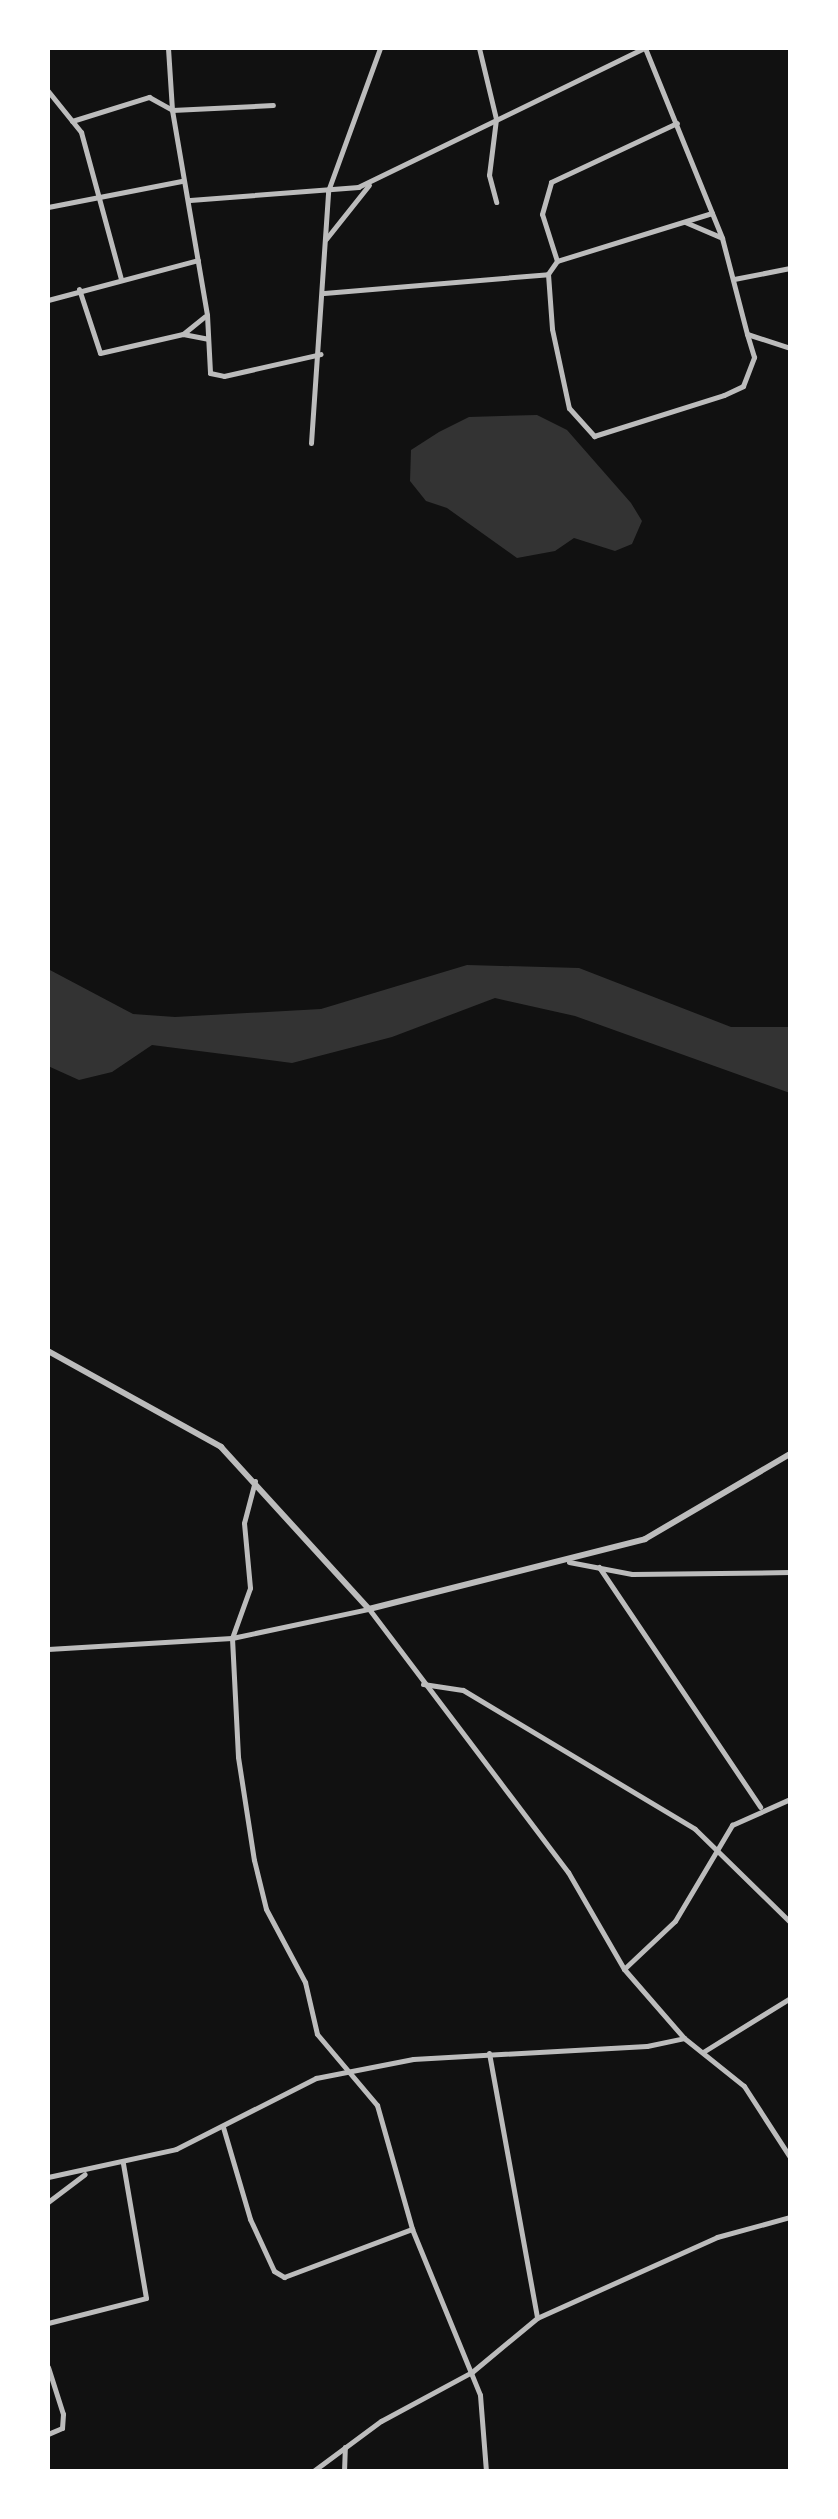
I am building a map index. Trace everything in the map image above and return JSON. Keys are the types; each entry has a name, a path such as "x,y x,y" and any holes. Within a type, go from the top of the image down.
{"street":[{"path":"168,48 182,181 207,314 210,373 224,376 321,354"},
{"path":"311,444 321,354 328,191 380,48"},
{"path":"478,48 496,120 489,175 496,202"},
{"path":"188,200 328,191 370,182 644,48 678,122 722,238 754,357 744,386 594,436 569,408 552,329 548,274 556,261 712,214"},
{"path":"48,91 72,121 100,194 121,279"},
{"path":"72,121 150,97 172,110 273,106"},
{"path":"556,261 542,214 551,182 678,122"},
{"path":"48,206 182,181"},
{"path":"326,239 370,182"},
{"path":"685,222 722,238"},
{"path":"48,300 198,260"},
{"path":"733,279 790,268"},
{"path":"324,293 548,274"},
{"path":"80,289 100,353 184,334 208,339"},
{"path":"184,334 207,314"},
{"path":"747,334 790,348"},
{"path":"48,1351 205,1435 255,1481 369,1609 420,1684 550,1846 597,1914 624,1969 684,2038 744,2086 790,2157"},
{"path":"48,1649 232,1638 569,1562 688,1520 790,1454"},
{"path":"255,1481 244,1524 250,1588 232,1638 238,1757 266,1908 305,1982 316,2034 354,2071 377,2105 412,2229 472,2372 486,2472"},
{"path":"569,1562 632,1574 790,1572"},
{"path":"600,1568 760,1807"},
{"path":"420,1684 464,1690 715,1847 790,1922"},
{"path":"624,1969 675,1922 715,1847 732,1825 760,1807 790,1800"},
{"path":"703,2052 790,1998"},
{"path":"48,2177 87,2173 123,2163 222,2127 316,2078 489,2053 646,2046 684,2038"},
{"path":"489,2053 537,2318"},
{"path":"222,2127 250,2219 274,2271 284,2277 412,2229"},
{"path":"48,2324 146,2298 123,2163"},
{"path":"48,2202 87,2173"},
{"path":"312,2472 346,2444 472,2372 537,2318 717,2237 790,2217"},
{"path":"48,2367 63,2414 62,2428 48,2434"},
{"path":"344,2472 346,2444"}],"shaded area":[{"path":"537,415 567,430 631,503 642,521 632,544 615,551 574,538 555,551 517,558 447,508 426,501 410,481 411,450 439,432 469,417"},
{"path":"467,965 579,968 731,1027 790,1027 790,1093 575,1016 495,998 392,1037 292,1063 152,1045 112,1072 79,1080 48,1066 48,969 133,1014 175,1017 321,1009"}]}
